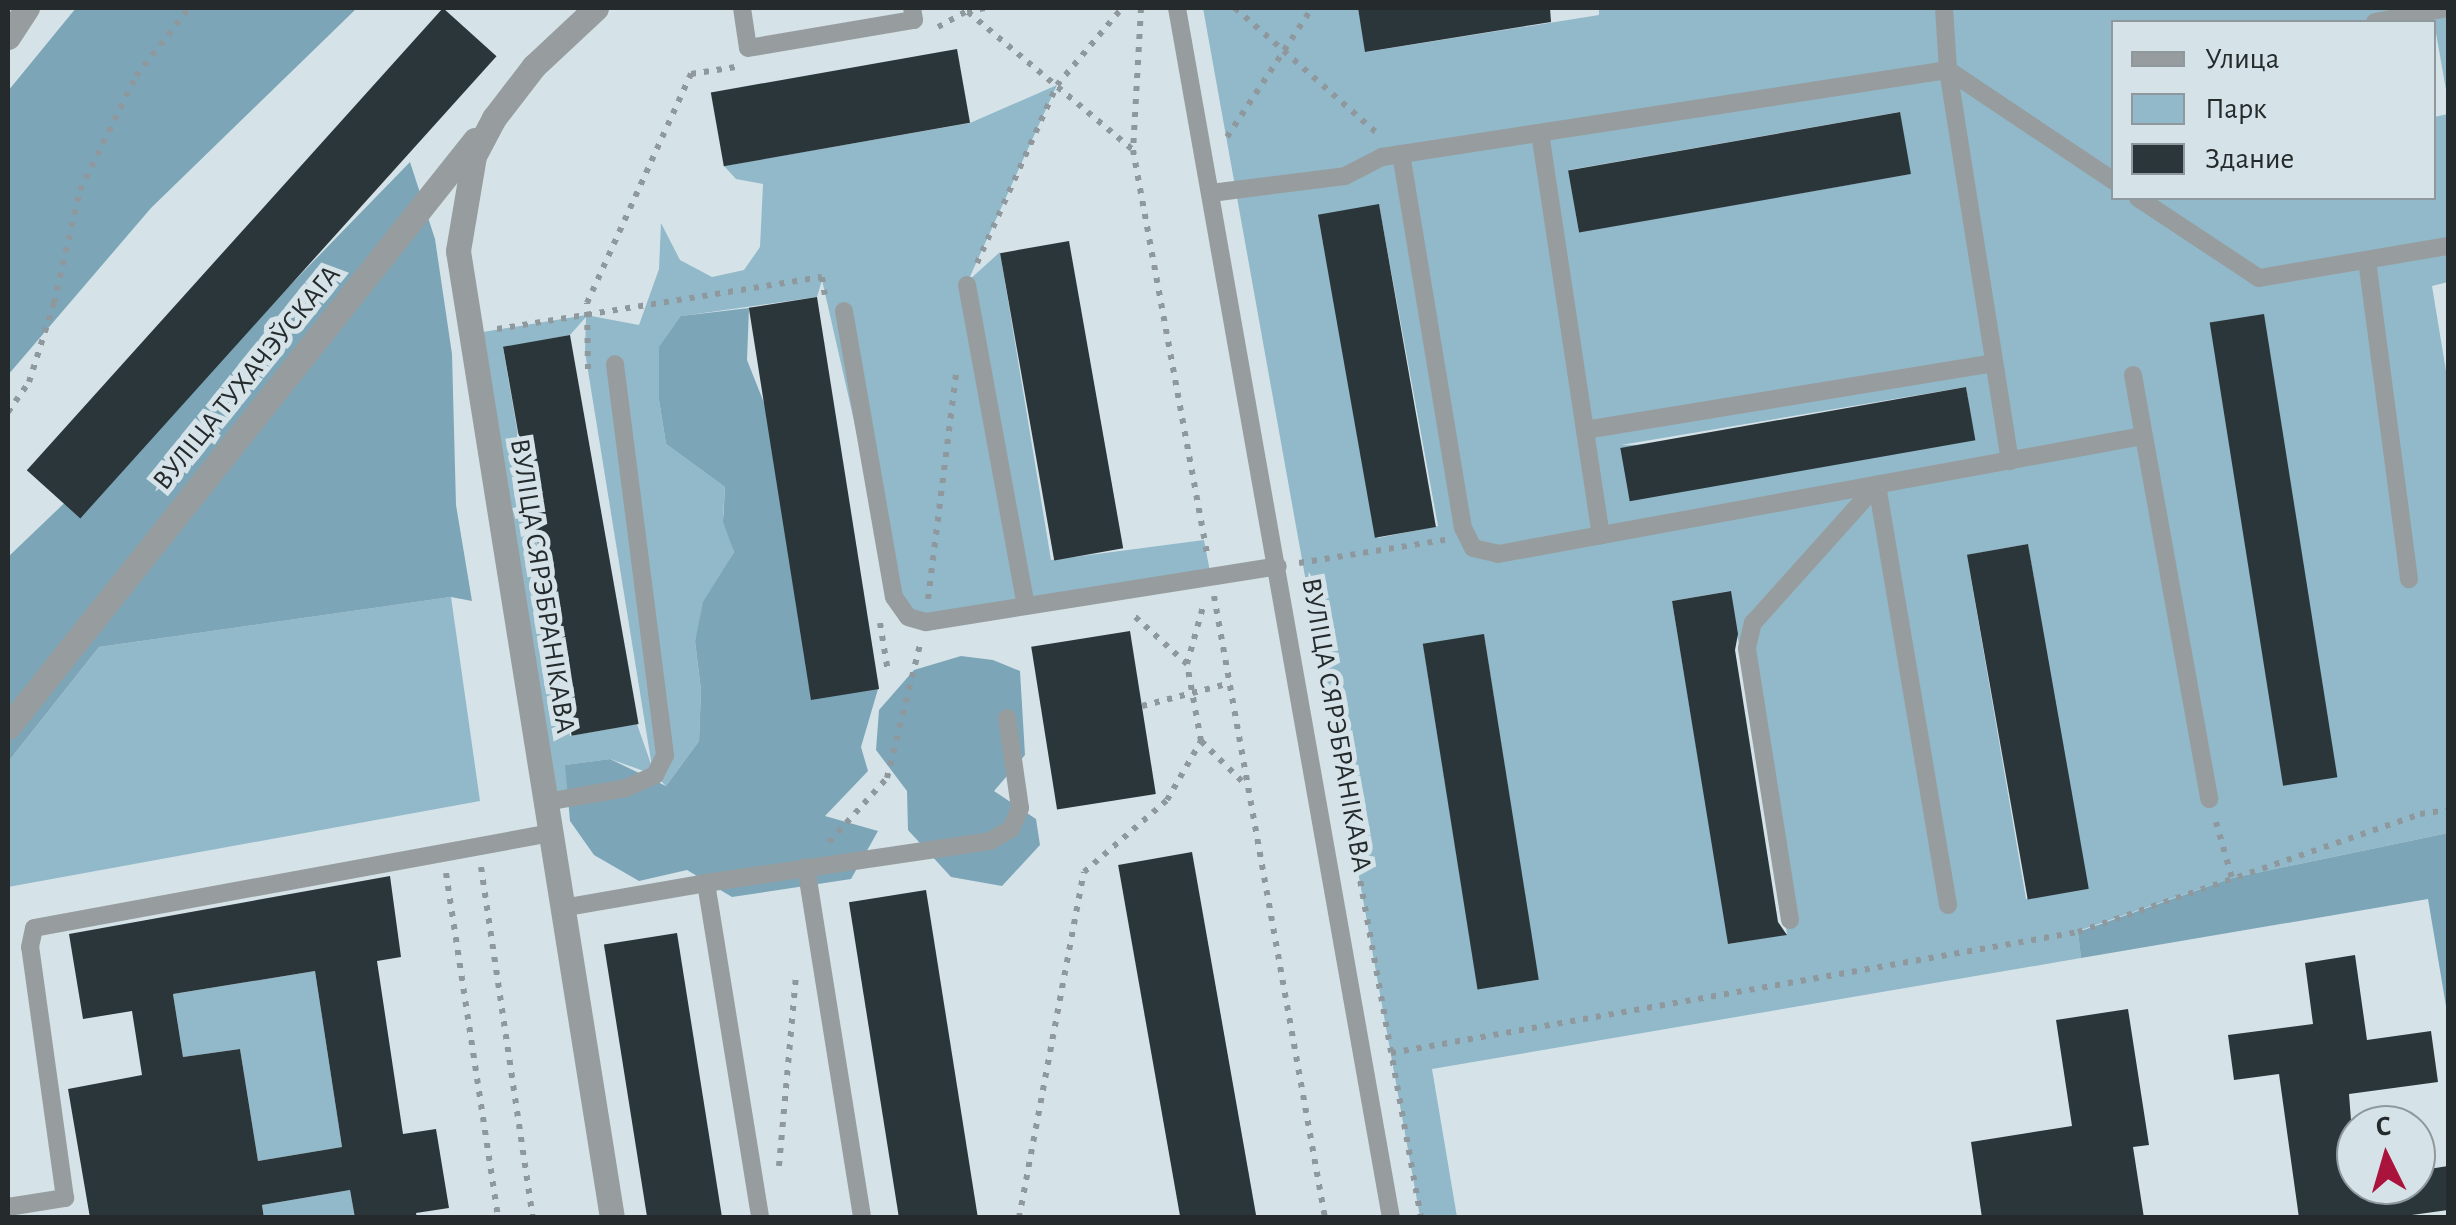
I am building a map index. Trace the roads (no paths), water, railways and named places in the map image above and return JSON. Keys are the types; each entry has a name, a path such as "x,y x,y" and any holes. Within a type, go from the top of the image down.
{"street":[{"path":"8,37 27,8"},
{"name":"ВУЛІЦА СЯРЭБРАНІКАВА","path":"596,8 534,66 494,118 474,156 463,201 458,251 612,1218"},
{"name":"ВУЛІЦА ТУХАЧЭЎСКАГА","path":"8,727 534,66"}],"lane":[{"path":"742,8 748,48 914,20 912,8"},
{"name":"ВУЛІЦА СЯРЭБРАНІКАВА","path":"1177,8 1391,1218"},
{"path":"1944,8 1948,70 2010,460"},
{"path":"2385,20 2448,8"},
{"path":"1211,194 1344,176 1382,156 1948,70 2111,179"},
{"path":"1540,134 1601,535"},
{"path":"1401,154 1462,528 1473,548 1498,554 2143,436"},
{"path":"2141,200 2258,278 2448,246"},
{"path":"2367,260 2409,579"},
{"path":"967,285 1026,606"},
{"path":"836,313 894,597 908,616 926,622 1278,566"},
{"path":"1585,430 1994,363"},
{"path":"546,802 626,788 655,776 665,755 615,364"},
{"path":"2133,375 2209,799"},
{"path":"1877,485 1948,904"},
{"path":"1790,920 1747,648 1753,623 1877,485"},
{"path":"562,908 990,841 1011,829 1020,808 1006,718"},
{"path":"8,1207 65,1198 30,947 34,928 551,833"},
{"path":"806,867 862,1218"},
{"path":"706,883 760,1218"}]}
